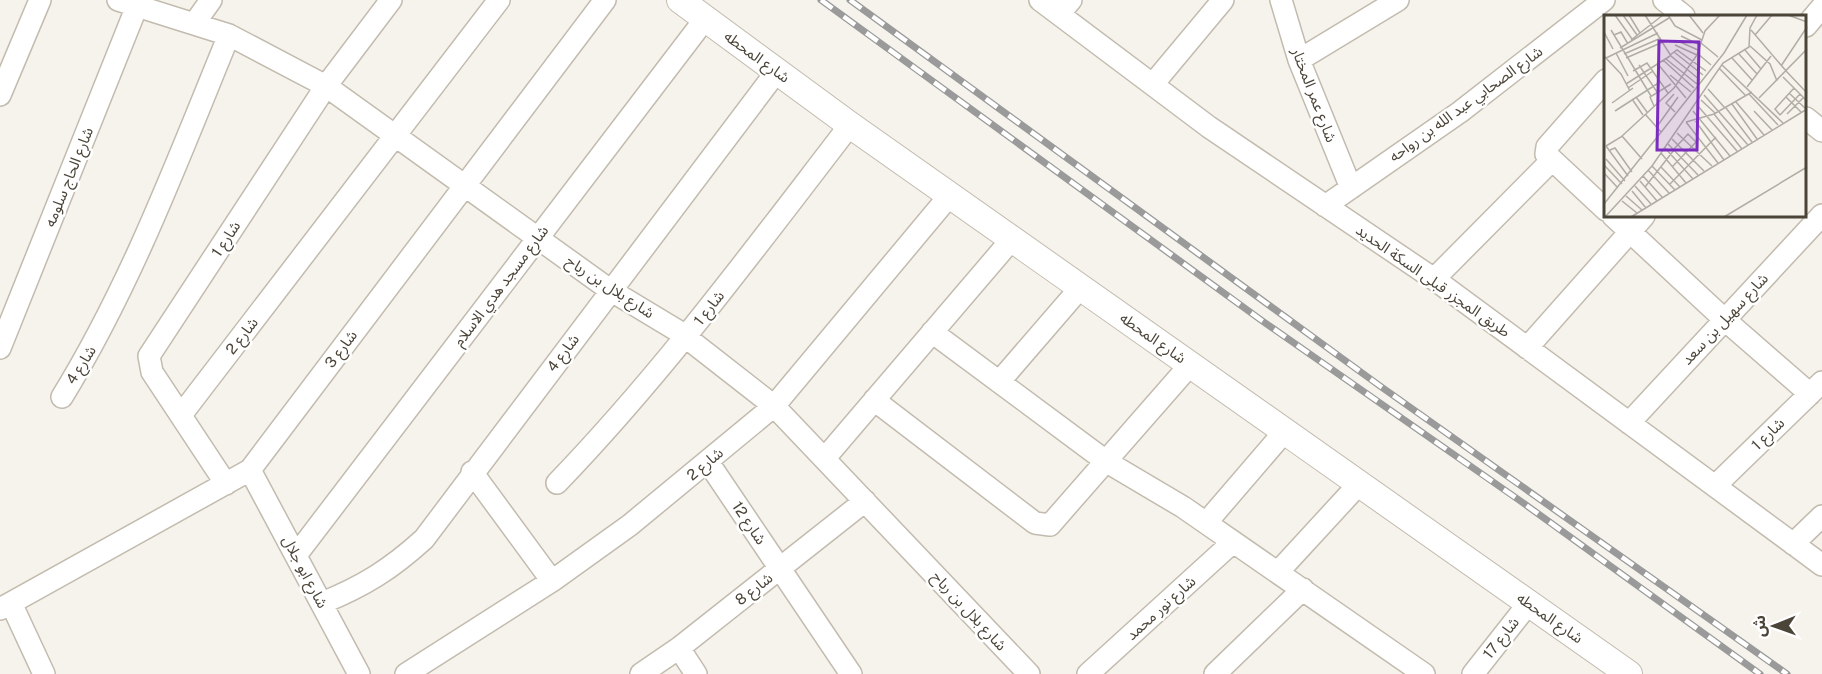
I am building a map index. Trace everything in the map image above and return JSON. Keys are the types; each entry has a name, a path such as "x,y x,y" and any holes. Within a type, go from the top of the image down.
{"street":[{"path":"0,95 40,0"},
{"path":"194,24 211,0"},
{"name":"شارع 1","path":"226,484 152,372 149,356 326,87 391,0"},
{"name":"شارع 2","path":"181,415 499,0"},
{"name":"شارع 3","path":"5,606 250,470 605,0"},
{"name":"شارع المحطه","path":"680,0 850,125 1629,674"},
{"name":"طريق المجزر قبلى السكة الحديد","path":"1040,0 1065,7 1153,84 1257,161 1434,279 1822,565"},
{"path":"1153,84 1223,0"},
{"name":"شارع عمر المختار","path":"1281,0 1299,60 1351,188"},
{"path":"1299,60 1398,0"},
{"name":"شارع الصحابي عبد الله بن رواحه","path":"1325,206 1460,112 1604,0"},
{"path":"1664,0 1680,15"},
{"name":"شارع بلال بن رباح","path":"128,3 229,35 326,87 610,290 686,337 774,406 1029,674"},
{"name":"شارع الحاج سلومه","path":"0,348 128,3"},
{"path":"1807,25 1822,7"},
{"name":"شارع مسجد هدي الاسلام","path":"297,554 705,19"},
{"name":"شارع 4","path":"62,397 94,345 122,291 229,35"},
{"name":"شارع 4","path":"322,603 360,588 394,567 424,539 472,472 777,71"},
{"path":"1604,82 1547,147 1546,154 1604,208"},
{"path":"1807,119 1822,131"},
{"name":"شارع 1","path":"557,483 609,428 686,337 850,125"},
{"path":"1434,279 1551,161"},
{"name":"شارع 2","path":"406,674 552,581 630,525 774,406 950,195"},
{"name":"شارع سهيل بن سعد","path":"1629,423 1822,215"},
{"path":"1619,218 1638,224 1725,320 1816,388"},
{"path":"1527,348 1638,224"},
{"path":"825,458 1012,239"},
{"path":"999,381 1081,287"},
{"path":"932,332 1107,462 1206,523 1424,674"},
{"path":"873,400 1042,526 1056,522 1190,364"},
{"name":"شارع 1","path":"1715,486 1816,388"},
{"path":"1206,523 1285,431"},
{"name":"شارع 12","path":"708,462 851,674"},
{"name":"شارع ابو جلال","path":"250,470 297,554 359,674"},
{"path":"472,472 552,581"},
{"path":"1278,573 1359,483"},
{"name":"شارع 8","path":"641,674 679,648 866,501"},
{"path":"1793,544 1822,516"},
{"name":"شارع نور محمد","path":"1088,674 1233,542"},
{"path":"1215,674 1303,589"},
{"name":"شارع 17","path":"1473,674 1528,603"},
{"path":"5,606 44,674"},
{"path":"679,648 696,674"}],"railway":[{"path":"821,0 1261,320 1519,500 1760,674"},
{"path":"850,0 1380,386 1787,674"}]}
